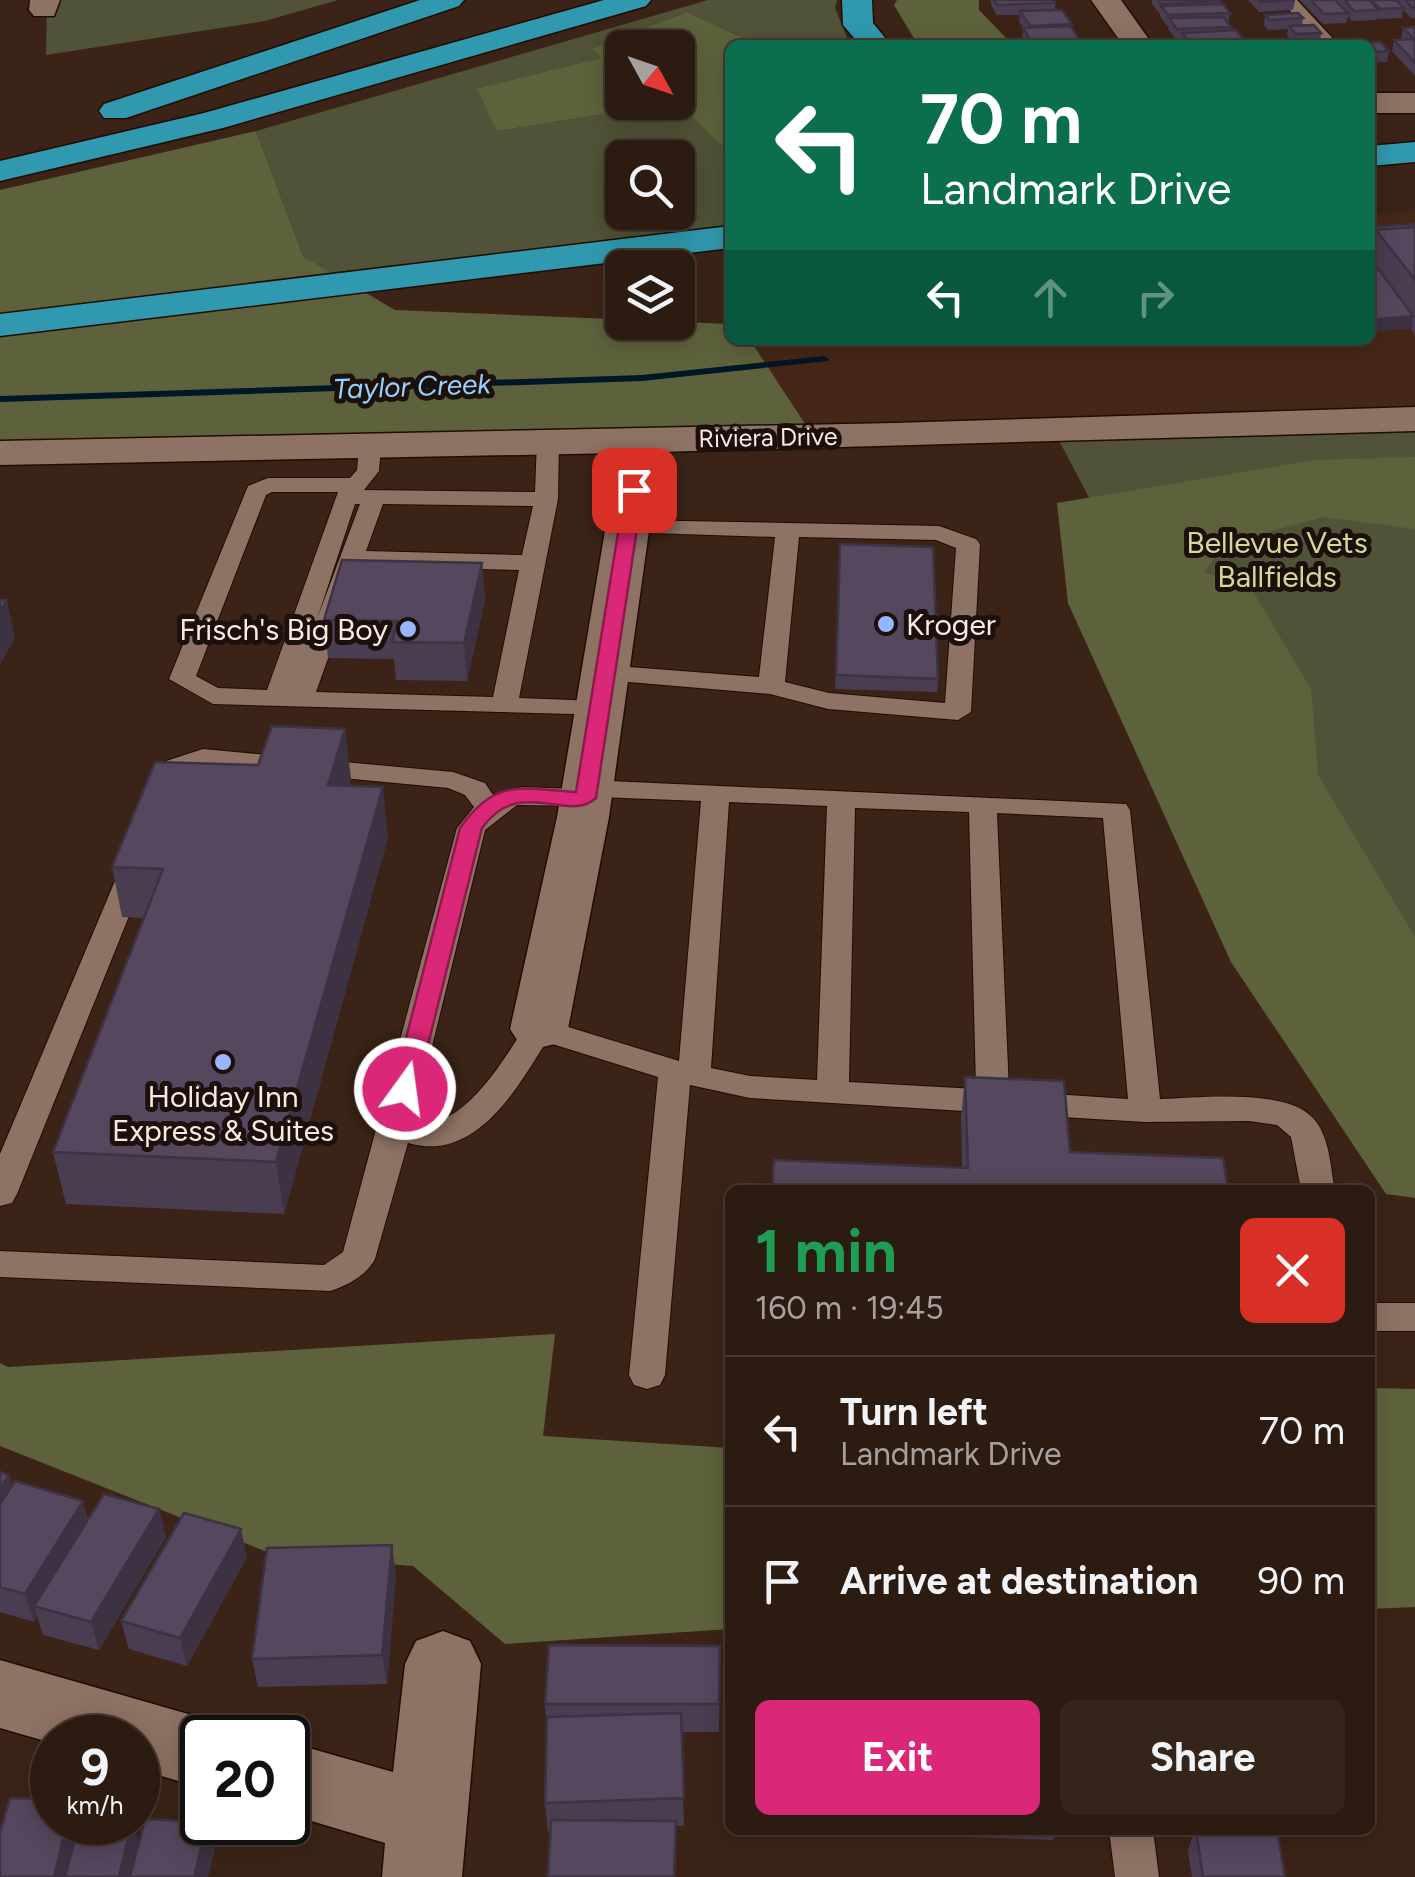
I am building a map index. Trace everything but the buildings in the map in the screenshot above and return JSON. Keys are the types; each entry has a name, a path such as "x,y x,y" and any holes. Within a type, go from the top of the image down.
{"highway":[{"path":"90,120 449,0"},
{"path":"0,140 90,120 539,0"},
{"path":"0,171 212,122 636,0"},
{"path":"856,0 858,25 872,40"},
{"path":"1375,156 1415,152"},
{"path":"1375,182 1415,179"},
{"path":"0,325 725,238"}],"street":[{"path":"1106,0 1134,40"},
{"name":"Riviera Drive","path":"0,453 1415,419"},
{"path":"538,1028 586,793 641,439"},
{"path":"310,1789 426,1848 443,1664"},
{"path":"0,1694 180,1747"}],"lane":[{"path":"1288,0 1326,40"},
{"path":"504,706 546,499 548,441"},
{"path":"288,698 368,471 370,446"},
{"path":"546,499 358,493 268,485 256,492 182,680 213,696 504,706 601,691 771,686 828,701 958,712 968,544 939,533 628,528"},
{"path":"288,698 353,558 358,493"},
{"path":"771,686 788,530"},
{"path":"353,558 533,563"},
{"path":"0,1194 176,767 203,757 453,780 474,789 487,806"},
{"path":"647,1374 716,793"},
{"path":"0,1264 330,1278 358,1259 396,1126 471,828 487,806 512,795 716,793 1116,810 1146,1111"},
{"path":"833,1092 840,798"},
{"path":"983,804 993,1102"},
{"path":"396,1126 415,1137 440,1136 492,1101 538,1028 685,1073 750,1087 1146,1111 1276,1111 1299,1123 1308,1143 1317,1185"},
{"path":"1375,1317 1415,1318"},
{"path":"1132,1835 1137,1877"}],"shaded area":[{"path":"1415,211 1415,419 813,436 753,345 1375,345 1375,215"}],"green space":[{"path":"47,0 338,0 265,21 46,55"},
{"path":"708,0 837,0 835,8 848,40 747,40 687,12 642,30 605,30 605,45 593,50 604,57 497,131 605,114 605,120 695,120 725,149 725,234 335,275 303,256 256,131"},
{"path":"897,0 979,0 979,10 1008,40 915,40 894,5"},
{"path":"687,12 747,40 725,40 725,149 695,120 695,30 641,30"},
{"path":"605,44 605,114 497,131 477,89 602,58 592,49"},
{"path":"256,131 303,256 395,310 605,319 605,340 695,340 695,323 725,324 725,345 753,345 813,436 0,453 0,190"},
{"name":"Bellevue Vets Ballfields","path":"1415,419 1415,1116 1054,431"},
{"path":"1415,457 1415,529 1324,517 1226,543 1204,572 1252,590 1311,689 1318,775 1415,937 1415,1198 1386,1194 1231,962 1068,603 1057,503 1314,460"},
{"path":"555,1334 543,1436 725,1448 725,1629 505,1644 413,1566 275,1555 0,1446 0,1363 8,1367"},
{"path":"1375,1388 1415,1389 1415,1607 1375,1609"}],"waterway":[{"name":"Taylor Creek","path":"0,399 642,378 824,359"}],"place":[{"name":"Kroger","path":"886,624"},
{"name":"Frisch's Big Boy","path":"408,629"},
{"name":"Holiday Inn Express & Suites","path":"223,1062"}],"route":[{"path":"405,1089 471,828 487,806 512,795 586,798 634,490"}]}
